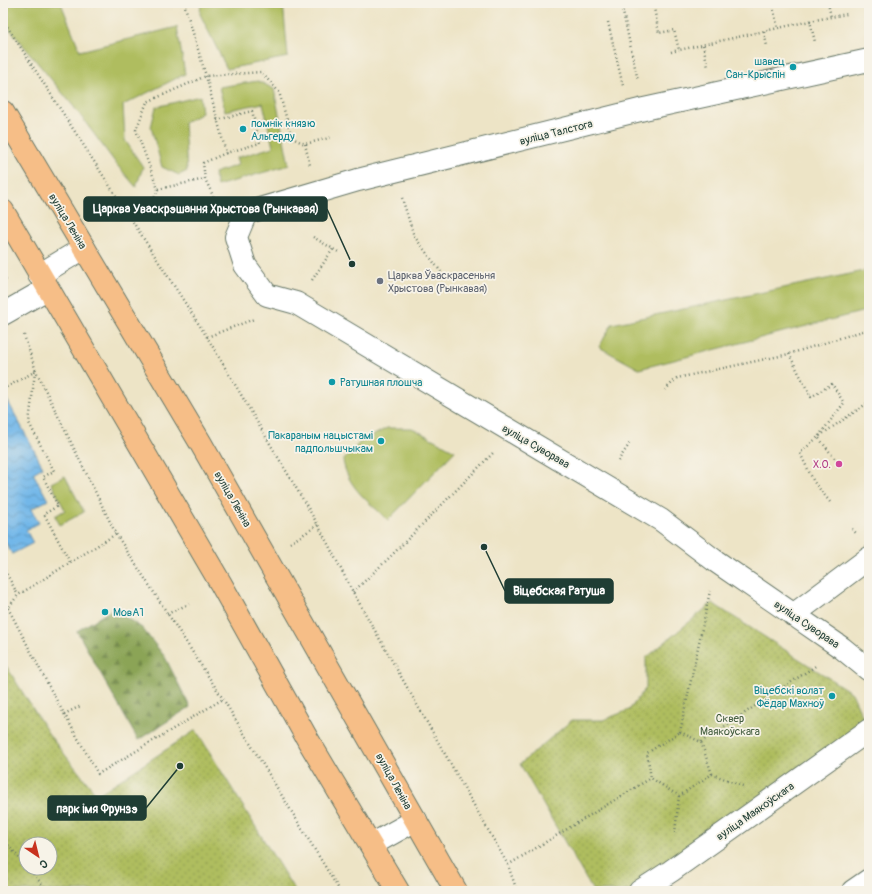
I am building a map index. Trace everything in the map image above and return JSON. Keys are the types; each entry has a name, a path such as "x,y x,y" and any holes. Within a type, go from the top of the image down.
{"main road":[{"name":"вуліца Леніна","path":"3,112 200,442 456,891"},
{"path":"3,212 221,584 308,740 398,891"}],"street":[{"name":"вуліца Талстога","path":"236,238 246,213 358,180 636,111 869,60"},
{"name":"вуліца Суворава","path":"236,238 245,265 267,295 296,303 661,520 714,560 842,648 869,670"},
{"path":"9,310 84,248"},
{"path":"793,615 869,558"},
{"name":"вуліца Маякоўскага","path":"640,891 671,871 869,730"},
{"path":"371,845 416,820"},
{"path":"853,891 869,880"}],"path":[{"path":"184,3 206,76 226,153"},
{"path":"621,3 636,111"},
{"path":"653,3 660,33 674,30 679,50"},
{"path":"828,3 831,17"},
{"path":"772,6 778,29"},
{"path":"671,52 847,14"},
{"path":"3,20 207,337 318,525 352,592 508,865 517,891"},
{"path":"608,22 636,111"},
{"path":"810,22 817,50"},
{"path":"764,32 767,46"},
{"path":"128,216 149,212 158,189 136,130 147,102 206,76 261,72 279,92 292,138 305,144 333,138"},
{"path":"217,120 252,111 260,143 226,153 202,163 205,179 236,238"},
{"path":"305,144 312,172"},
{"path":"395,172 414,236 441,272"},
{"path":"158,189 205,179"},
{"path":"314,237 340,253"},
{"path":"296,303 333,249"},
{"path":"3,272 9,310 36,371 116,534 223,699 340,891"},
{"path":"666,390 677,378 789,354 869,329"},
{"path":"789,354 811,397 832,384 844,403 818,437"},
{"path":"3,389 36,371"},
{"path":"36,371 29,424 54,471 43,477 58,506 44,514 71,564"},
{"path":"830,502 814,482 800,453 818,437 869,402"},
{"path":"352,592 390,557 514,433"},
{"path":"818,437 839,464"},
{"path":"290,543 318,525"},
{"path":"3,611 8,608 18,595 71,564 116,534"},
{"path":"680,732 701,742 712,774 679,796 651,778 647,753 680,732 708,600 714,560"},
{"path":"3,567 18,595"},
{"path":"167,614 189,604"},
{"path":"8,608 64,714 98,774 223,699"},
{"path":"701,742 842,648"},
{"path":"64,714 81,706"},
{"path":"508,865 651,778"},
{"path":"3,839 18,856"},
{"path":"35,876 48,891"}],"green space":[{"path":"3,3 61,3 80,51 177,27 185,74 123,105 125,140 143,167 136,187 117,165 74,107 3,21"},
{"path":"201,3 283,3 288,57 227,69 200,14"},
{"path":"258,81 274,89 289,165 217,186 214,173 238,165 236,158 273,147 263,103 225,111 219,87"},
{"path":"200,96 202,113 184,123 187,171 179,175 162,167 151,127 156,107"},
{"path":"869,270 869,310 639,369 599,347 612,324"},
{"path":"387,428 412,428 455,451 388,520 354,487 349,479 343,461 359,443"},
{"path":"65,476 84,512 60,525 55,516 65,510 51,483"},
{"name":"Сквер Маякоўскага","path":"712,603 852,693 869,731 649,891 593,891 520,764 572,720 603,720 629,710 646,688 646,658"},
{"path":"113,609 142,628 165,657 190,707 138,740 77,631"},
{"path":"3,661 50,736 97,795 196,730 295,891 3,891"}],"water":[{"path":"3,396 5,396 43,467 33,473 48,500 31,509 39,523 26,530 33,543 12,554 3,538"}],"place":[{"name":"шавец Сан-Крыспін","path":"793,67"},
{"name":"помнік князю Альгерду","path":"243,129"},
{"name":"Царква Уваскрэшання Хрыстова (Рынкавая)","path":"352,264"},
{"name":"Царква Ўваскрасеньня Хрыстова (Рынкавая)","path":"380,281"},
{"name":"Ратушная плошча","path":"332,382"},
{"name":"Пакараным нацыстамі падпольшчыкам","path":"381,441"},
{"name":"X.O.","path":"839,464"},
{"name":"Віцебская Ратуша","path":"484,547"},
{"name":"МовА1","path":"105,612"},
{"name":"Віцебскі волат Фёдар Махноў","path":"832,696"},
{"name":"парк імя Фрунзэ","path":"180,766"}]}
